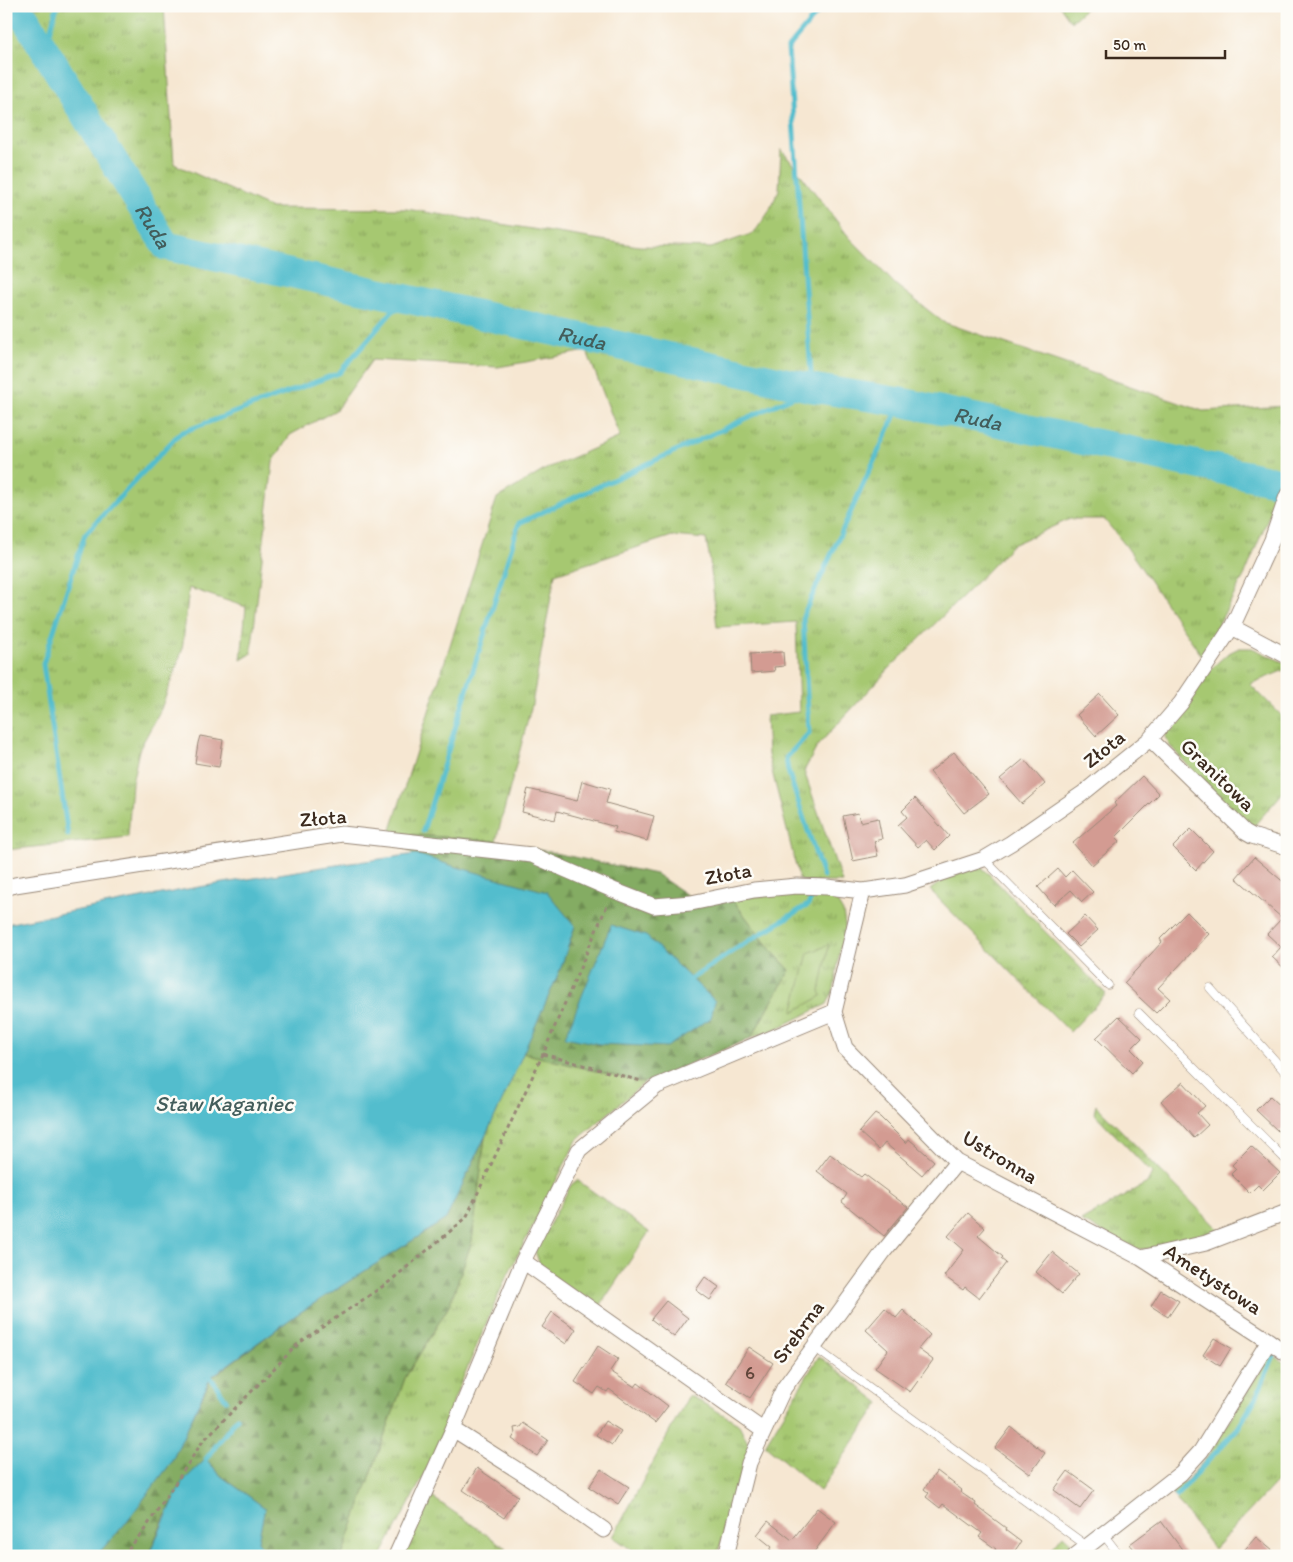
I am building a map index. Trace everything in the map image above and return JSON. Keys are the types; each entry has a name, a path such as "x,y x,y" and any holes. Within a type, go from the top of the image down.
{"street":[{"name":"Złota","path":"6,888 15,885 342,834 532,855 654,906 691,904 754,890 797,886 862,891 905,885 984,859 1011,843 1082,794 1150,739 1181,703 1232,627 1272,540 1287,496"},
{"path":"1232,627 1287,656"},
{"name":"Granitowa","path":"1150,739 1245,832 1287,847"},
{"path":"396,1556 453,1429 523,1261 579,1150 657,1086 834,1012 862,891"},
{"name":"Ustronna","path":"834,1012 845,1048 957,1162 1141,1258"},
{"name":"Srebrna","path":"726,1555 749,1463 784,1388 884,1251 957,1162"},
{"path":"1141,1258 1206,1244 1287,1212"},
{"name":"Ametystowa","path":"1141,1258 1270,1341 1287,1354"},
{"path":"523,1261 764,1431"},
{"path":"1081,1551 1181,1473 1201,1450 1270,1341"},
{"path":"453,1429 533,1480 604,1530"}],"lane":[{"path":"984,859 1108,985"},
{"path":"1210,988 1287,1074"},
{"path":"1139,1013 1287,1161"},
{"path":"814,1347 1081,1551"},
{"path":"1103,1534 1120,1556"}],"path":[{"path":"123,1556 145,1529 203,1441 299,1343 388,1282 466,1218 543,1054 613,890"},
{"path":"543,1054 657,1086"}],"green space":[{"path":"6,6 164,6 174,164 271,208 406,209 639,246 711,248 754,233 768,213 779,190 781,149 849,237 896,285 943,322 1203,411 1287,406 1287,471 1246,572 1202,656 1126,546 1104,519 1070,519 1012,545 889,669 818,745 804,771 842,882 800,882 768,755 766,716 799,712 796,622 717,627 706,539 672,536 555,574 532,704 496,841 390,833 497,498 548,468 620,437 587,351 498,367 372,360 336,410 290,435 273,462 251,654 241,660 246,607 189,588 182,651 161,709 139,750 132,783 128,837 6,850"},
{"path":"1060,6 1088,6 1071,22"},
{"path":"1239,648 1252,648 1287,664 1287,669 1250,684 1287,721 1287,788 1252,828 1231,812 1170,746 1165,737 1169,724 1214,666 1227,654"},
{"path":"390,833 496,841 656,874 690,897 732,899 770,949 790,970 751,1038 644,1083 523,1053 560,970 575,926 415,856"},
{"path":"981,866 1106,994 1070,1032 930,890 947,877"},
{"path":"794,892 833,895 843,912 846,931 840,950 834,989 827,1004 778,1028 751,1038 790,970 770,949 732,899"},
{"path":"829,945 820,991 822,996 793,1012 808,953"},
{"path":"523,1053 644,1083 577,1140 504,1282 454,1399 437,1451 381,1556 342,1556 405,1378 449,1306 472,1241 485,1137"},
{"path":"1096,1105 1219,1230 1161,1249 1137,1249 1081,1221 1147,1183 1152,1173 1094,1113"},
{"path":"485,1137 472,1241 449,1306 405,1378 342,1556 267,1556 258,1541 265,1508 221,1476 206,1459 165,1516 148,1556 96,1556 124,1524 171,1463 211,1378 296,1315 446,1219"},
{"path":"577,1180 649,1232 598,1309 541,1268 535,1251 571,1185"},
{"path":"1271,1353 1287,1365 1287,1467 1272,1487 1214,1549 1169,1490 1187,1480 1207,1457"},
{"path":"819,1356 880,1403 820,1491 765,1445"},
{"path":"689,1395 738,1423 750,1446 717,1556 641,1556 613,1537"},
{"path":"432,1497 506,1548 499,1556 408,1556 404,1551"},
{"path":"1063,1535 1076,1547 1065,1556 1046,1556"}],"water":[{"name":"Staw Kaganiec","path":"416,854 547,892 575,926 560,970 504,1097 446,1219 296,1315 211,1377 171,1463 124,1525 96,1556 6,1556 6,924 193,888"},
{"path":"611,925 646,936 715,1001 711,1018 667,1047 599,1044 565,1037"},
{"path":"206,1459 221,1476 265,1508 258,1541 267,1556 148,1556 182,1482"}],"building":[{"path":"783,652 784,666 774,667 775,671 751,673 750,654"},
{"path":"1100,694 1119,715 1096,736 1077,715"},
{"path":"200,736 223,740 219,767 195,763"},
{"path":"954,752 989,794 964,813 930,772"},
{"path":"1024,759 1045,784 1022,804 1000,779"},
{"path":"1142,776 1159,794 1116,837 1120,841 1092,865 1073,843 1116,806 1114,803"},
{"path":"582,781 610,789 606,803 654,816 647,841 614,832 616,827 557,811 555,820 522,812 528,789 577,801"},
{"path":"915,798 949,836 935,850 926,840 918,847 898,825 907,817 902,811"},
{"path":"858,813 860,822 878,818 882,839 874,841 878,856 853,861 843,816"},
{"path":"1191,829 1213,851 1196,870 1173,847"},
{"path":"1254,857 1287,885 1287,971 1272,957 1281,947 1267,934 1282,918 1236,878"},
{"path":"1058,869 1065,877 1072,870 1093,892 1082,902 1071,890 1054,905 1038,887"},
{"path":"1187,912 1209,934 1158,988 1170,999 1156,1013 1124,983 1162,942 1160,939"},
{"path":"1085,916 1098,930 1079,947 1066,934"},
{"path":"1119,1016 1142,1038 1131,1049 1143,1061 1132,1073 1096,1038"},
{"path":"1183,1082 1205,1106 1197,1113 1208,1125 1194,1138 1161,1101"},
{"path":"1270,1096 1287,1112 1287,1124 1279,1132 1256,1110"},
{"path":"875,1114 906,1143 909,1139 934,1161 922,1175 885,1143 879,1150 859,1132"},
{"path":"1251,1146 1280,1173 1263,1190 1258,1185 1250,1193 1231,1174 1236,1169 1232,1165"},
{"path":"830,1154 861,1177 864,1174 908,1207 884,1236 842,1202 847,1194 817,1171"},
{"path":"968,1213 985,1228 978,1236 1003,1257 1001,1259 1006,1263 979,1298 965,1287 963,1290 944,1276 964,1250 948,1236"},
{"path":"1052,1252 1079,1274 1062,1294 1036,1272"},
{"path":"705,1277 719,1287 710,1300 696,1290"},
{"path":"1161,1290 1179,1301 1168,1317 1151,1306"},
{"path":"666,1301 688,1318 674,1337 651,1319"},
{"path":"885,1308 896,1318 903,1310 930,1335 918,1349 933,1360 910,1392 875,1368 888,1350 866,1330"},
{"path":"552,1312 576,1329 566,1344 542,1327"},
{"path":"1214,1338 1231,1348 1220,1366 1203,1355"},
{"path":"598,1346 618,1359 610,1371 635,1387 638,1383 668,1406 655,1423 609,1389 607,1392 599,1387 594,1394 575,1382"},
{"path":"749,1347 773,1363 750,1398 726,1382"},
{"path":"605,1421 621,1431 612,1445 596,1435"},
{"path":"523,1423 548,1440 537,1456 512,1439 515,1434 514,1428 520,1427"},
{"path":"1011,1427 1045,1453 1030,1474 995,1448"},
{"path":"477,1468 518,1496 504,1518 463,1490"},
{"path":"601,1469 629,1487 618,1504 589,1487"},
{"path":"937,1471 962,1490 960,1492 976,1503 975,1505 1006,1528 1005,1530 1021,1542 1011,1556 991,1556 996,1549 979,1537 982,1533 943,1504 940,1508 926,1497 929,1493 924,1489"},
{"path":"1068,1471 1094,1490 1080,1509 1054,1490"},
{"path":"817,1508 836,1522 811,1556 778,1556 770,1550 772,1547 757,1535 768,1521 792,1540"},
{"path":"1161,1521 1187,1556 1139,1556 1130,1544"},
{"path":"1256,1537 1279,1556 1239,1556"}],"waterway":[{"name":"Ruda","path":"9,6 25,18 166,246 812,388 901,402 1279,482"},
{"path":"45,51 57,6"},
{"path":"423,831 519,523 812,388 788,48 823,6"},
{"path":"68,835 43,664 85,534 180,433 339,373 404,298"},
{"path":"823,876 788,771 786,758 809,733 803,616 901,402"},
{"path":"691,979 808,905 811,899"},
{"path":"1176,1496 1238,1428 1256,1398 1275,1353"},
{"path":"211,1378 226,1400"},
{"path":"206,1459 237,1418"}]}
